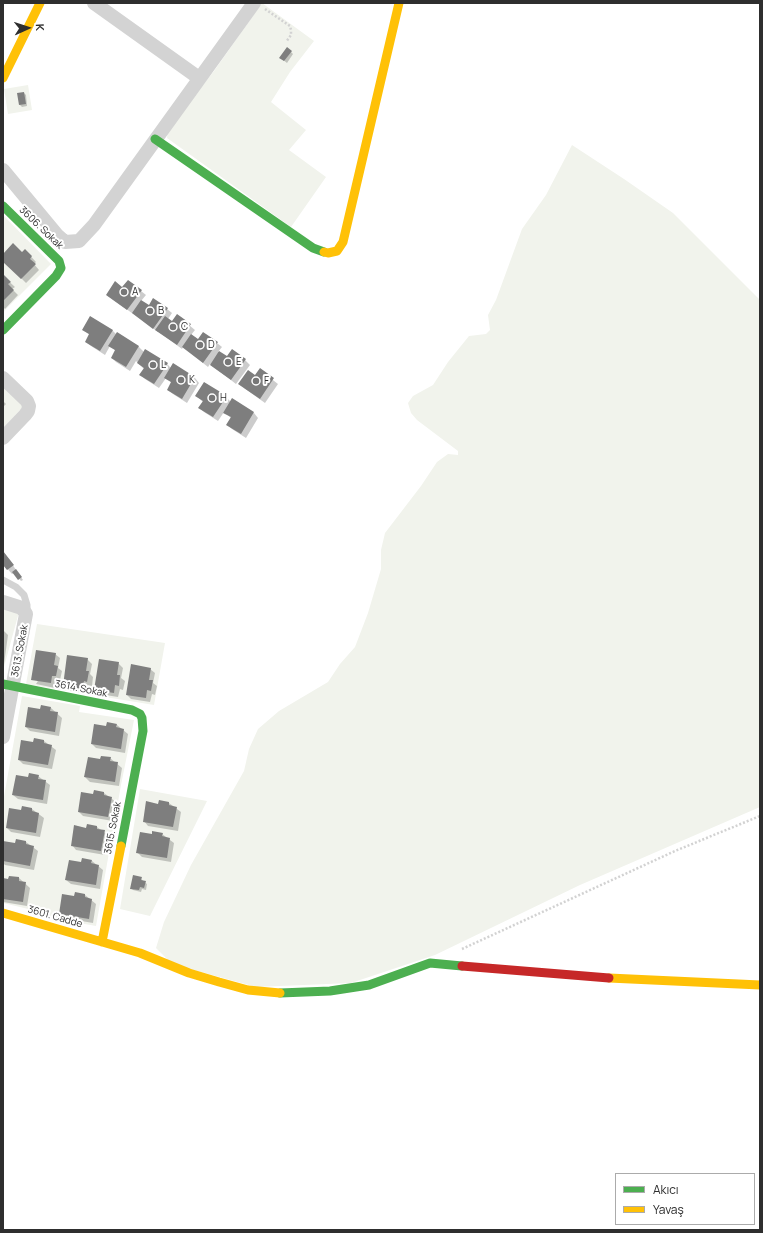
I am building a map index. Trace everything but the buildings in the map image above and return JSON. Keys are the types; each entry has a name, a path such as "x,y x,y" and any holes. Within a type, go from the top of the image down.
{"street":[{"path":"3,78 40,3"},
{"path":"94,3 199,78"},
{"path":"155,139 313,248 328,253 337,251 343,242 399,3"},
{"path":"3,170 56,235 65,242 79,241 94,225 199,78 258,5"},
{"name":"3606. Sokak","path":"3,206 59,261 61,268 56,276 3,330"},
{"path":"3,378 27,401 29,406 25,415 3,438"},
{"path":"3,602 22,608 26,612"},
{"name":"3613. Sokak","path":"3,737 8,685 26,612"},
{"name":"3614. Sokak","path":"8,685 132,710 140,714 142,718"},
{"name":"3615. Sokak","path":"102,942 143,731 142,718"},
{"name":"3601. Cadde","path":"3,913 140,954 189,973 219,982 248,990 285,994 330,991 369,985 430,963 604,978 760,985"}],"lane":[{"path":"3,580 16,587 24,595 27,605 26,612"}],"path":[{"path":"258,5 290,26 291,35 286,42"},
{"path":"456,952 675,851 760,816"}],"shaded area":[{"path":"262,3 314,41 290,72 271,102 306,130 289,150 326,177 291,227 167,138 168,130 214,71"},
{"path":"28,85 32,110 8,114 4,89"},
{"path":"572,145 673,213 760,300 760,807 580,885 435,955 351,983 256,987 172,964 156,948 164,922 191,865 244,771 249,749 258,729 279,711 328,682 340,664 355,647 368,613 381,569 381,550 385,533 421,486 437,462 448,454 458,455 458,451 417,420 411,413 408,403 413,396 433,385 448,362 469,336 486,334 490,330 488,315 496,300 522,229 546,195"},
{"path":"3,215 51,264 3,312"},
{"path":"3,386 24,406 3,428"},
{"path":"3,609 19,612 4,667 3,666"},
{"path":"37,624 165,643 154,705 26,684"},
{"path":"22,696 80,706 79,712 134,720 96,926 40,916 41,912 3,903 3,802"},
{"path":"140,789 207,801 150,916 120,909"}],"traffic: fast":[{"path":"155,139 313,248 324,252"},
{"path":"3,206 59,261 61,268 56,276 3,330"},
{"path":"3,684 132,710 140,714 142,718 143,731 121,846"},
{"path":"280,993 330,991 369,985 430,963 462,966"}],"traffic: slow":[{"path":"3,78 40,3"},
{"path":"324,252 328,253 337,251 343,242 399,3"},
{"path":"102,942 121,846"},
{"path":"3,913 140,953 189,973 219,982 248,990 280,993"},
{"path":"609,978 760,985"}],"traffic: jam":[{"path":"462,966 609,978"}],"place":[{"name":"A","path":"124,292"},
{"name":"B","path":"150,311"},
{"name":"C","path":"173,327"},
{"name":"D","path":"200,345"},
{"name":"E","path":"228,362"},
{"name":"L","path":"153,365"},
{"name":"K","path":"181,380"},
{"name":"F","path":"256,381"},
{"name":"H","path":"212,398"}]}
